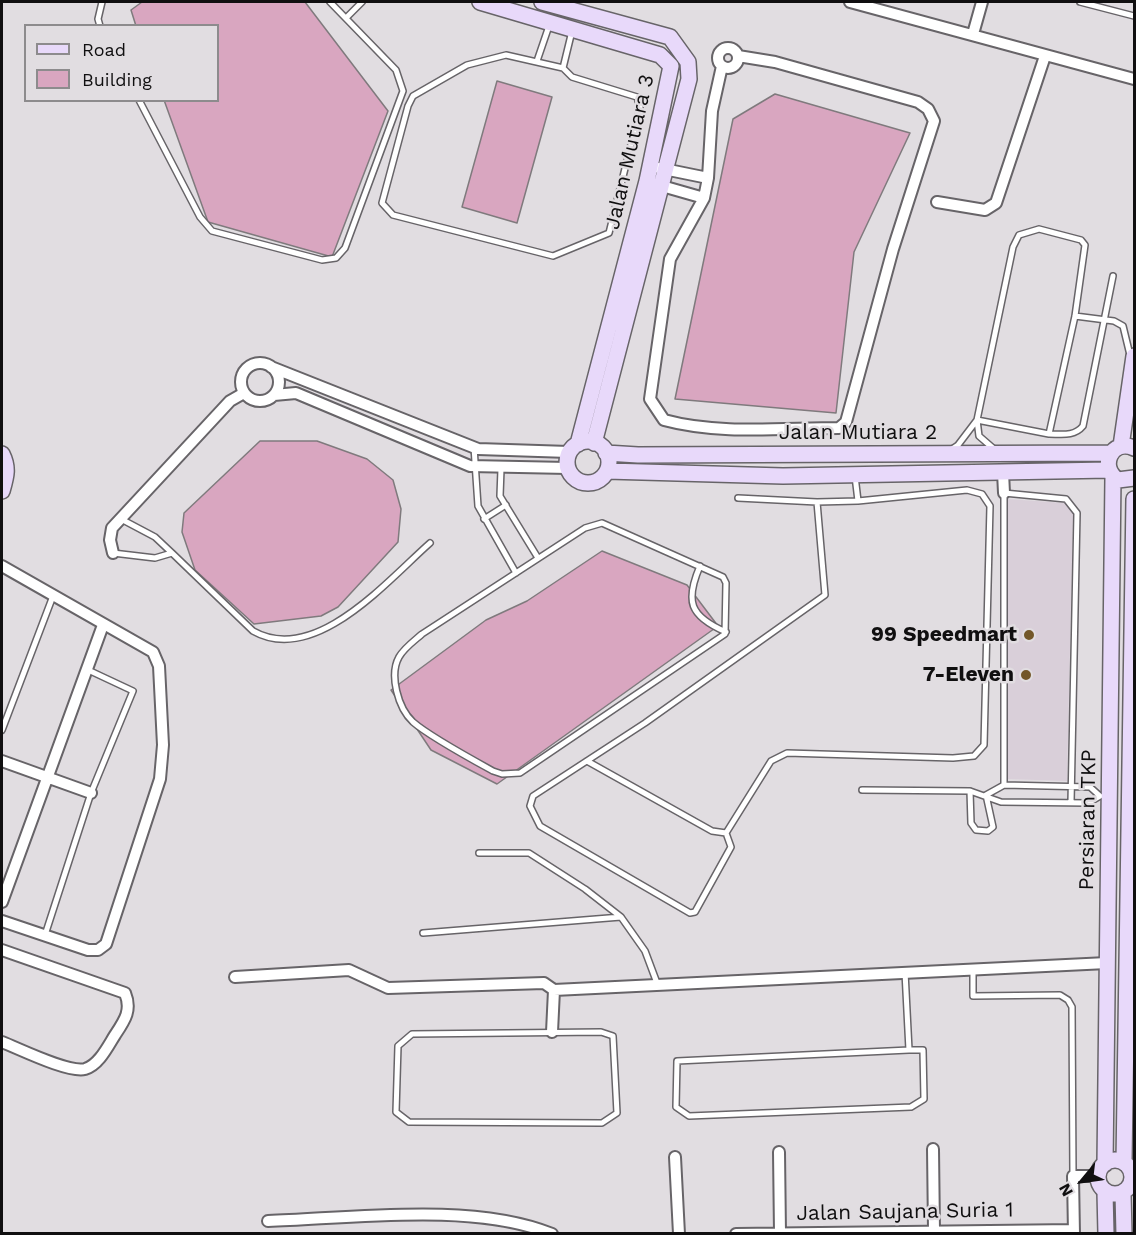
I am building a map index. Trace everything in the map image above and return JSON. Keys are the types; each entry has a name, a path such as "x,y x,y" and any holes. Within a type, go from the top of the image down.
{"street":[{"name":"Jalan Mutiara 3","path":"480,2 660,55 671,66 657,167"},
{"name":"Jalan Mutiara 3","path":"542,2 670,37 688,62 689,79 657,167 572,455"},
{"path":"850,2 1134,79"},
{"path":"973,34 982,2"},
{"path":"724,49 732,49 738,56 775,62 918,102 928,109 934,121 893,249 846,422 838,428 741,428 678,424 664,420 650,399 670,259 704,198 708,177 712,111 722,66 718,56 724,49"},
{"path":"722,66 732,67 738,61 738,56"},
{"path":"937,202 985,210 996,203 1045,56"},
{"path":"657,167 708,177"},
{"name":"Jalan Mutiara 3","path":"600,448 653,183"},
{"path":"653,183 704,198"},
{"path":"1122,449 1134,356"},
{"path":"572,455 474,447 256,363 246,369 241,380 244,393 248,398 260,402 274,395 296,393 476,467 501,469 572,455 600,448 607,471 597,481 585,483 573,477 572,455"},
{"path":"271,367 279,380 274,395"},
{"path":"113,553 110,540 112,528 120,518 230,401 244,393"},
{"name":"Jalan Mutiara 2","path":"600,448 638,455 933,455 1122,449"},
{"name":"Persiaran TKP","path":"1101,1170 1107,963 1105,796 1111,473 1122,449"},
{"path":"2,454 6,462 7,476 2,491"},
{"name":"Jalan Mutiara 2","path":"607,471 783,476 1003,472 1111,473 1124,481 1134,478"},
{"path":"1003,472 1004,493"},
{"name":"Persiaran TKP","path":"1131,1161 1125,1127 1134,499"},
{"path":"2,580 4,567 153,652 159,666 162,745 160,778 106,944 98,950 88,950 2,921"},
{"path":"2,903 103,625"},
{"path":"2,761 91,793"},
{"path":"2,950 125,993 129,1002 128,1015 98,1060 86,1069 73,1069 2,1042"},
{"path":"235,977 349,970 388,988 544,983 554,990 657,983 1107,963"},
{"path":"552,1032 554,990"},
{"path":"933,1149 934,1231"},
{"path":"779,1152 780,1233"},
{"path":"675,1157 680,1233"},
{"path":"1074,1232 1073,1176 1101,1170 1114,1160 1131,1161 1132,1175 1125,1233"},
{"path":"1101,1170 1099,1186 1106,1192 1114,1195 1129,1188"},
{"path":"1106,1192 1107,1233"},
{"path":"1125,1233 1134,1212"},
{"path":"268,1221 409,1216 494,1217 527,1223 552,1233"},
{"name":"Jalan Saujana Suria 1","path":"736,1233 1074,1232"}],"lane":[{"path":"99,24 98,19 102,2"},
{"path":"140,102 200,217 212,231 322,260 336,258 345,248 403,91 396,70 330,2"},
{"path":"346,18 362,2"},
{"path":"1080,2 1134,16"},
{"path":"537,61 551,22"},
{"path":"563,68 573,29"},
{"path":"506,55 563,68 572,77 637,97 639,101 637,119 609,233 554,256 393,215 386,209 382,202 413,96 467,65 506,55"},
{"path":"1005,453 984,442 979,436 977,420 1013,247 1019,235 1039,230 1081,240 1085,245 1075,316 1049,434"},
{"path":"977,420 1049,434 1069,435 1078,432 1083,426 1113,276"},
{"path":"1075,316 1105,320 1123,326 1128,339 1132,375"},
{"path":"933,455 958,445 977,420"},
{"path":"474,447 478,506 516,573"},
{"path":"501,469 499,492 538,558"},
{"path":"854,474 858,501"},
{"path":"726,833 771,761 787,753 953,758 974,756 984,745 990,506 982,494 967,490 858,501 817,502 738,498"},
{"path":"1004,785 1004,493 1065,499 1077,513 1071,802"},
{"path":"726,833 731,847 695,912 690,913 540,826 530,806 533,796 645,723 825,595 817,502"},
{"path":"484,519 506,506"},
{"path":"120,518 155,537 253,631 268,638 286,639 314,635 335,625 430,543"},
{"path":"602,523 720,574 726,583 726,632 525,772 502,774 486,767 413,722 404,707 393,673 400,654 422,634 585,528 602,523"},
{"path":"113,553 155,558 172,553"},
{"path":"700,566 691,587 692,603 709,624 726,632"},
{"path":"2,730 53,596"},
{"path":"45,937 91,793 133,691 86,669"},
{"path":"587,760 712,831 726,833"},
{"path":"986,795 1004,785 1071,785 1090,787 1105,796"},
{"path":"862,790 970,791 1000,802 1088,803 1105,796"},
{"path":"970,791 971,823 976,830 988,831 993,827 986,795"},
{"path":"479,853 529,853 585,888 621,917 645,951 653,967 657,983"},
{"path":"423,933 621,917"},
{"path":"973,969 973,996 1060,995 1068,1000 1072,1007 1073,1176"},
{"path":"905,972 909,1050"},
{"path":"552,1032 601,1032 613,1036 616,1113 602,1123 409,1122 396,1112 398,1046 411,1034 552,1032"},
{"path":"909,1050 923,1050 924,1099 911,1107 689,1116 676,1107 677,1061 909,1050"}],"shaded area":[{"path":"1007,499 1065,503 1073,513 1067,781 1008,779"}],"building":[{"path":"142,2 305,2 388,111 332,257 208,222 165,102 219,102 219,24 135,24 131,10"},
{"path":"497,81 552,97 517,223 462,207"},
{"path":"775,94 910,133 854,252 836,413 675,399 733,119"},
{"path":"260,441 317,441 367,459 393,480 401,509 398,542 338,607 321,616 254,624 195,570 182,532 184,513"},
{"path":"602,551 687,585 718,626 497,784 431,750 391,690 486,620 527,601"}],"place":[{"name":"99 Speedmart","path":"1029,635"},
{"name":"7-Eleven","path":"1026,675"}]}
